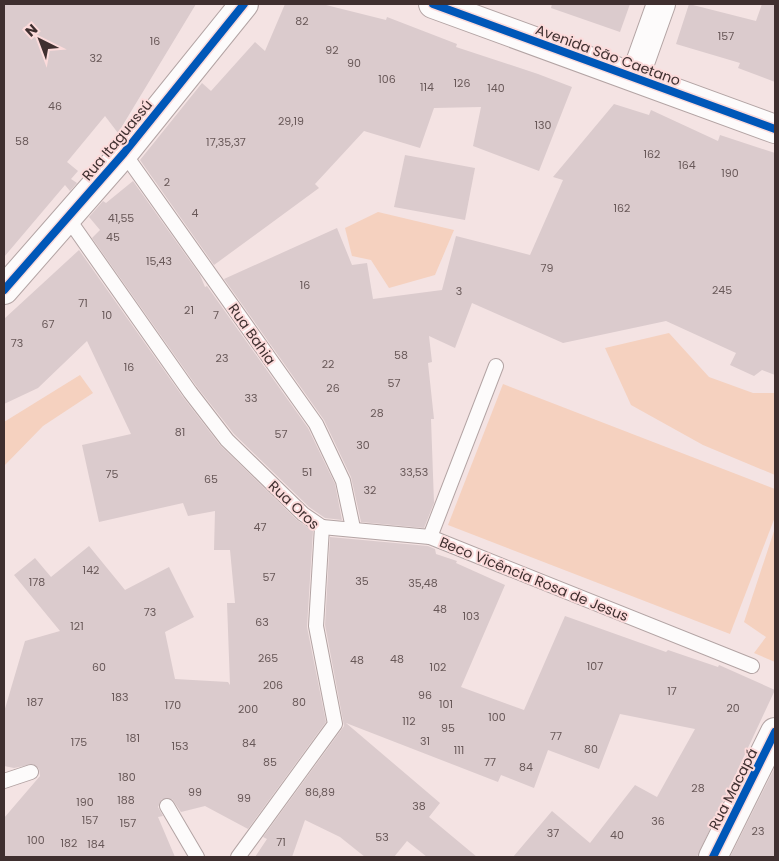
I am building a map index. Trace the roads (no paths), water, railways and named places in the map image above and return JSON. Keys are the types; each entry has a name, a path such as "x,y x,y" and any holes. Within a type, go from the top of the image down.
{"street":[{"name":"Rua Itaguassú","path":"4,290 124,153 244,4"},
{"name":"Avenida São Caetano","path":"433,4 775,129"},
{"path":"635,77 662,4"},
{"name":"Rua Macapá","path":"713,857 775,732"}],"lane":[{"name":"Rua Bahia","path":"124,153 316,424 342,481 353,528"},
{"name":"Rua Oros","path":"67,217 190,392 227,440 303,514 322,526 316,626 335,724 238,857"},
{"name":"Beco Vicência Rosa de Jesus","path":"496,366 430,537 752,666"},
{"path":"322,526 430,537"},
{"path":"4,781 31,772"},
{"path":"167,806 197,857"}]}
